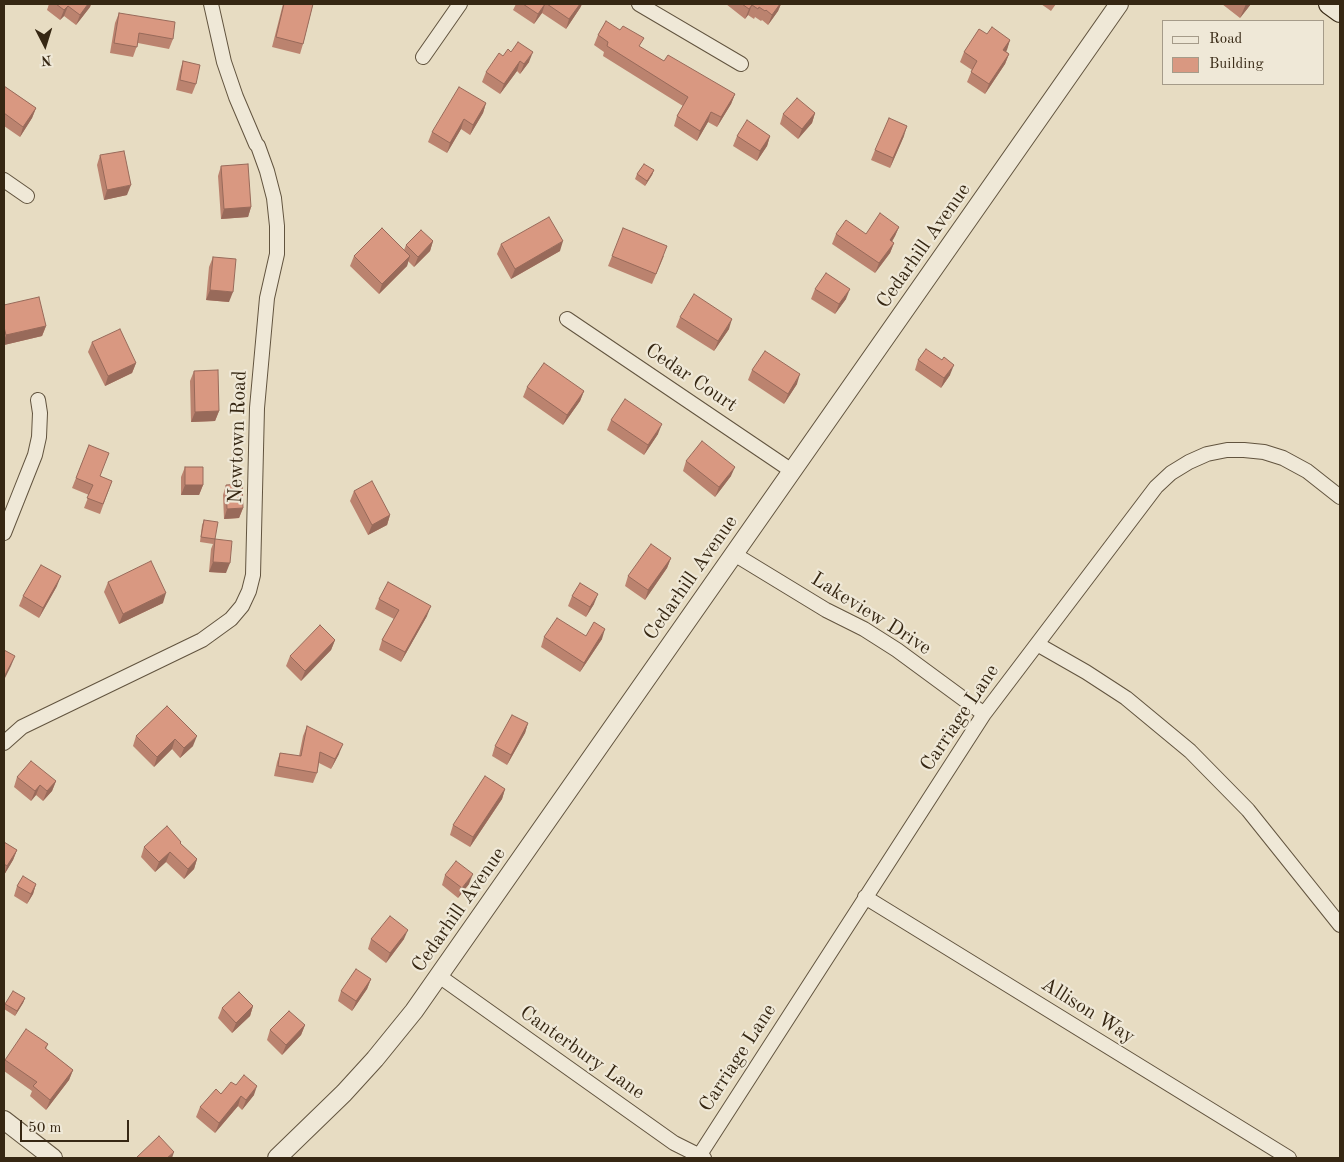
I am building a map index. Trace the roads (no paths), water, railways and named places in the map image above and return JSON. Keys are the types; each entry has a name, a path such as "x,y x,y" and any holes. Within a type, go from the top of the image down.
{"main road":[{"path":"1329,4 1340,12"}],"street":[{"name":"Newtown Road","path":"4,743 22,727 202,640 231,619 242,606 250,591 253,575 257,408 267,298 277,254 278,226 274,198 267,171 236,97 224,62 211,4"},
{"path":"423,57 460,4"},
{"path":"639,4 741,64"},
{"name":"Cedarhill Avenue","path":"277,1158 344,1093 375,1059 414,1011 1119,4"},
{"path":"4,180 27,196"},
{"name":"Cedar Court","path":"567,319 792,471"},
{"path":"4,533 35,455 39,437 40,413 38,400"},
{"name":"Carriage Lane","path":"701,1157 984,714 1156,487 1171,473 1207,454 1227,450 1244,450 1264,452 1283,458 1299,466 1340,497"},
{"name":"Lakeview Drive","path":"734,554 826,610 864,629 984,714"},
{"path":"1036,644 1086,672 1134,705 1190,751 1248,810 1340,925"},
{"name":"Allison Way","path":"866,897 1289,1158"},
{"name":"Canterbury Lane","path":"439,976 674,1143 701,1157"},
{"path":"4,1120 53,1158"}]}
